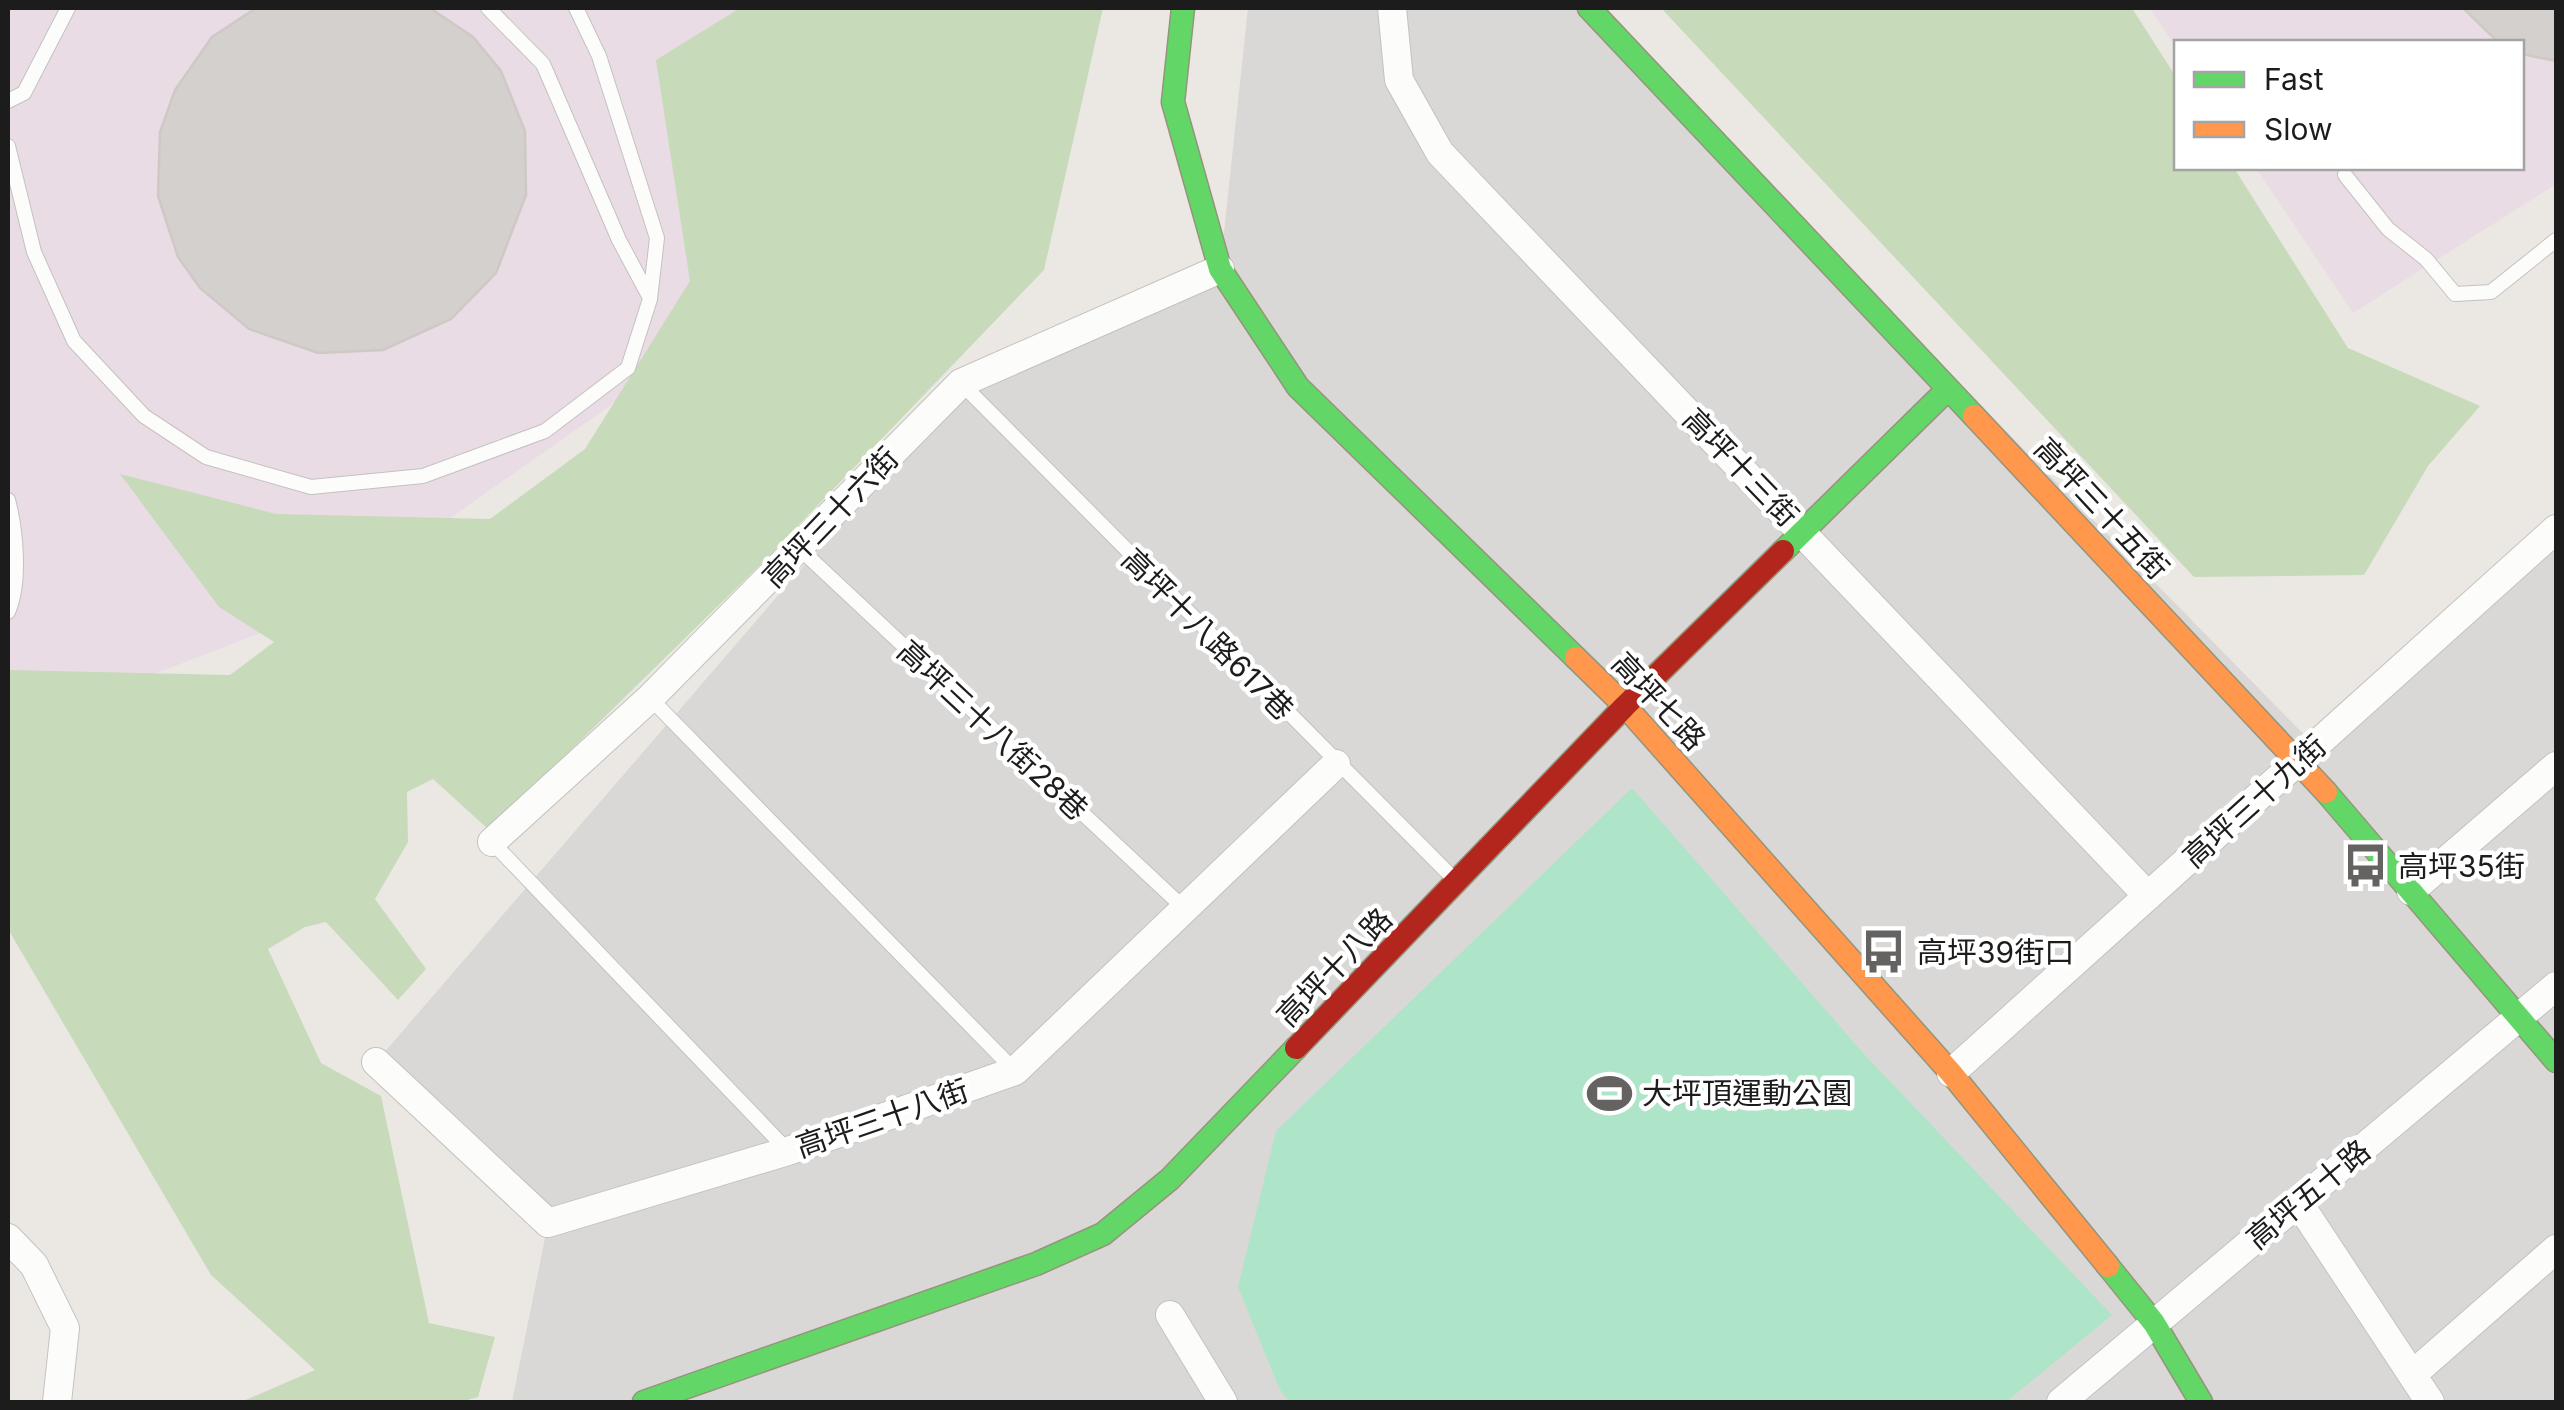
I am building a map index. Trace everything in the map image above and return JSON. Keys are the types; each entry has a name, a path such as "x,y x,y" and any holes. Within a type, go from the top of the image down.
{"street":[{"name":"高坪七路","path":"1183,8 1173,102 1220,269 1298,387 1626,706 1951,1073 2154,1323 2201,1402"},
{"name":"高坪十三街","path":"1392,8 1399,80 1440,153 2148,896"},
{"name":"高坪三十五街","path":"1589,8 2298,760 2556,1062"},
{"name":"高坪三十六街","path":"492,842 650,698 961,383 1220,269"},
{"name":"高坪十八路","path":"644,1402 1036,1264 1103,1234 1170,1179 1626,706 1948,389"},
{"name":"高坪三十九街","path":"1951,1073 2556,529"},
{"name":"高坪三十八街","path":"376,1062 548,1223 788,1151 1015,1071 1336,764"},
{"path":"2411,890 2556,766"},
{"name":"高坪五十路","path":"2061,1402 2556,986"},
{"path":"2298,1202 2430,1402"},
{"path":"8,1238 34,1265 65,1328 57,1402"},
{"path":"2413,1374 2556,1249"},
{"path":"1170,1315 1224,1402"}],"lane":[{"path":"8,102 24,93 68,8"},
{"path":"488,8 543,64 619,240 650,298"},
{"path":"8,146 34,252 74,342 144,416 206,457 311,487 423,476 546,431 628,368 650,298 657,238 599,56 576,8"},
{"path":"2345,176 2388,228 2426,259 2454,294 2491,292 2556,240"},
{"name":"高坪十八路617巷","path":"961,383 1458,883"},
{"path":"8,500 13,583 8,612"},
{"name":"高坪三十八街28巷","path":"800,549 1186,911"},
{"path":"650,698 1015,1071"},
{"path":"492,842 788,1151"}],"shaded area":[{"path":"8,8 760,8 793,277 318,611 92,698 8,749"},
{"path":"1248,8 1591,8 2321,752 2556,542 2556,1402 512,1402 548,1223 376,1062 961,383 1220,269"},
{"path":"2150,8 2556,8 2556,184 2353,313 2257,170 2524,170 2524,40 2174,40 2174,44"}],"green space":[{"path":"740,8 1103,8 1044,270 769,556 489,830 433,779 407,792 408,842 375,899 426,969 398,1000 326,922 305,927 268,949 321,1063 381,1096 429,1323 495,1337 478,1397 460,1402 241,1402 315,1370 211,1275 8,929 8,670 230,675 274,642 219,607 120,474 276,514 490,519 585,449 690,281 656,60"},
{"path":"1661,8 2132,8 2174,74 2174,170 2235,170 2348,348 2480,406 2428,466 2364,575 2194,577"},
{"name":"大坪頂運動公園","path":"1632,788 1864,1054 2112,1315 2006,1402 1289,1402 1279,1388 1238,1287 1276,1131"}],"building":[{"path":"256,8 430,8 473,37 501,71 525,131 526,195 496,273 451,319 383,350 318,353 249,329 200,288 178,257 158,196 160,132 175,90 212,37"},
{"path":"2463,8 2556,8 2556,61 2524,54 2524,40 2496,40"}],"traffic: fast":[{"path":"1183,8 1173,102 1220,269 1298,387 1576,658"},
{"path":"1589,8 1974,416"},
{"path":"1783,551 1948,389"},
{"path":"2326,792 2556,1061"},
{"path":"644,1402 1036,1264 1103,1234 1170,1179 1296,1048"},
{"path":"2108,1266 2154,1323 2201,1402"}],"traffic: slow":[{"path":"1974,416 2326,792"},
{"path":"1576,658 1625,706 1951,1073 2108,1266"}],"traffic: jam":[{"path":"1296,1048 1625,706 1783,551"}],"place":[{"name":"高坪35街","path":"2365,866"},
{"name":"高坪39街口","path":"1884,952"},
{"name":"大坪頂運動公園","path":"1609,1093"}]}
